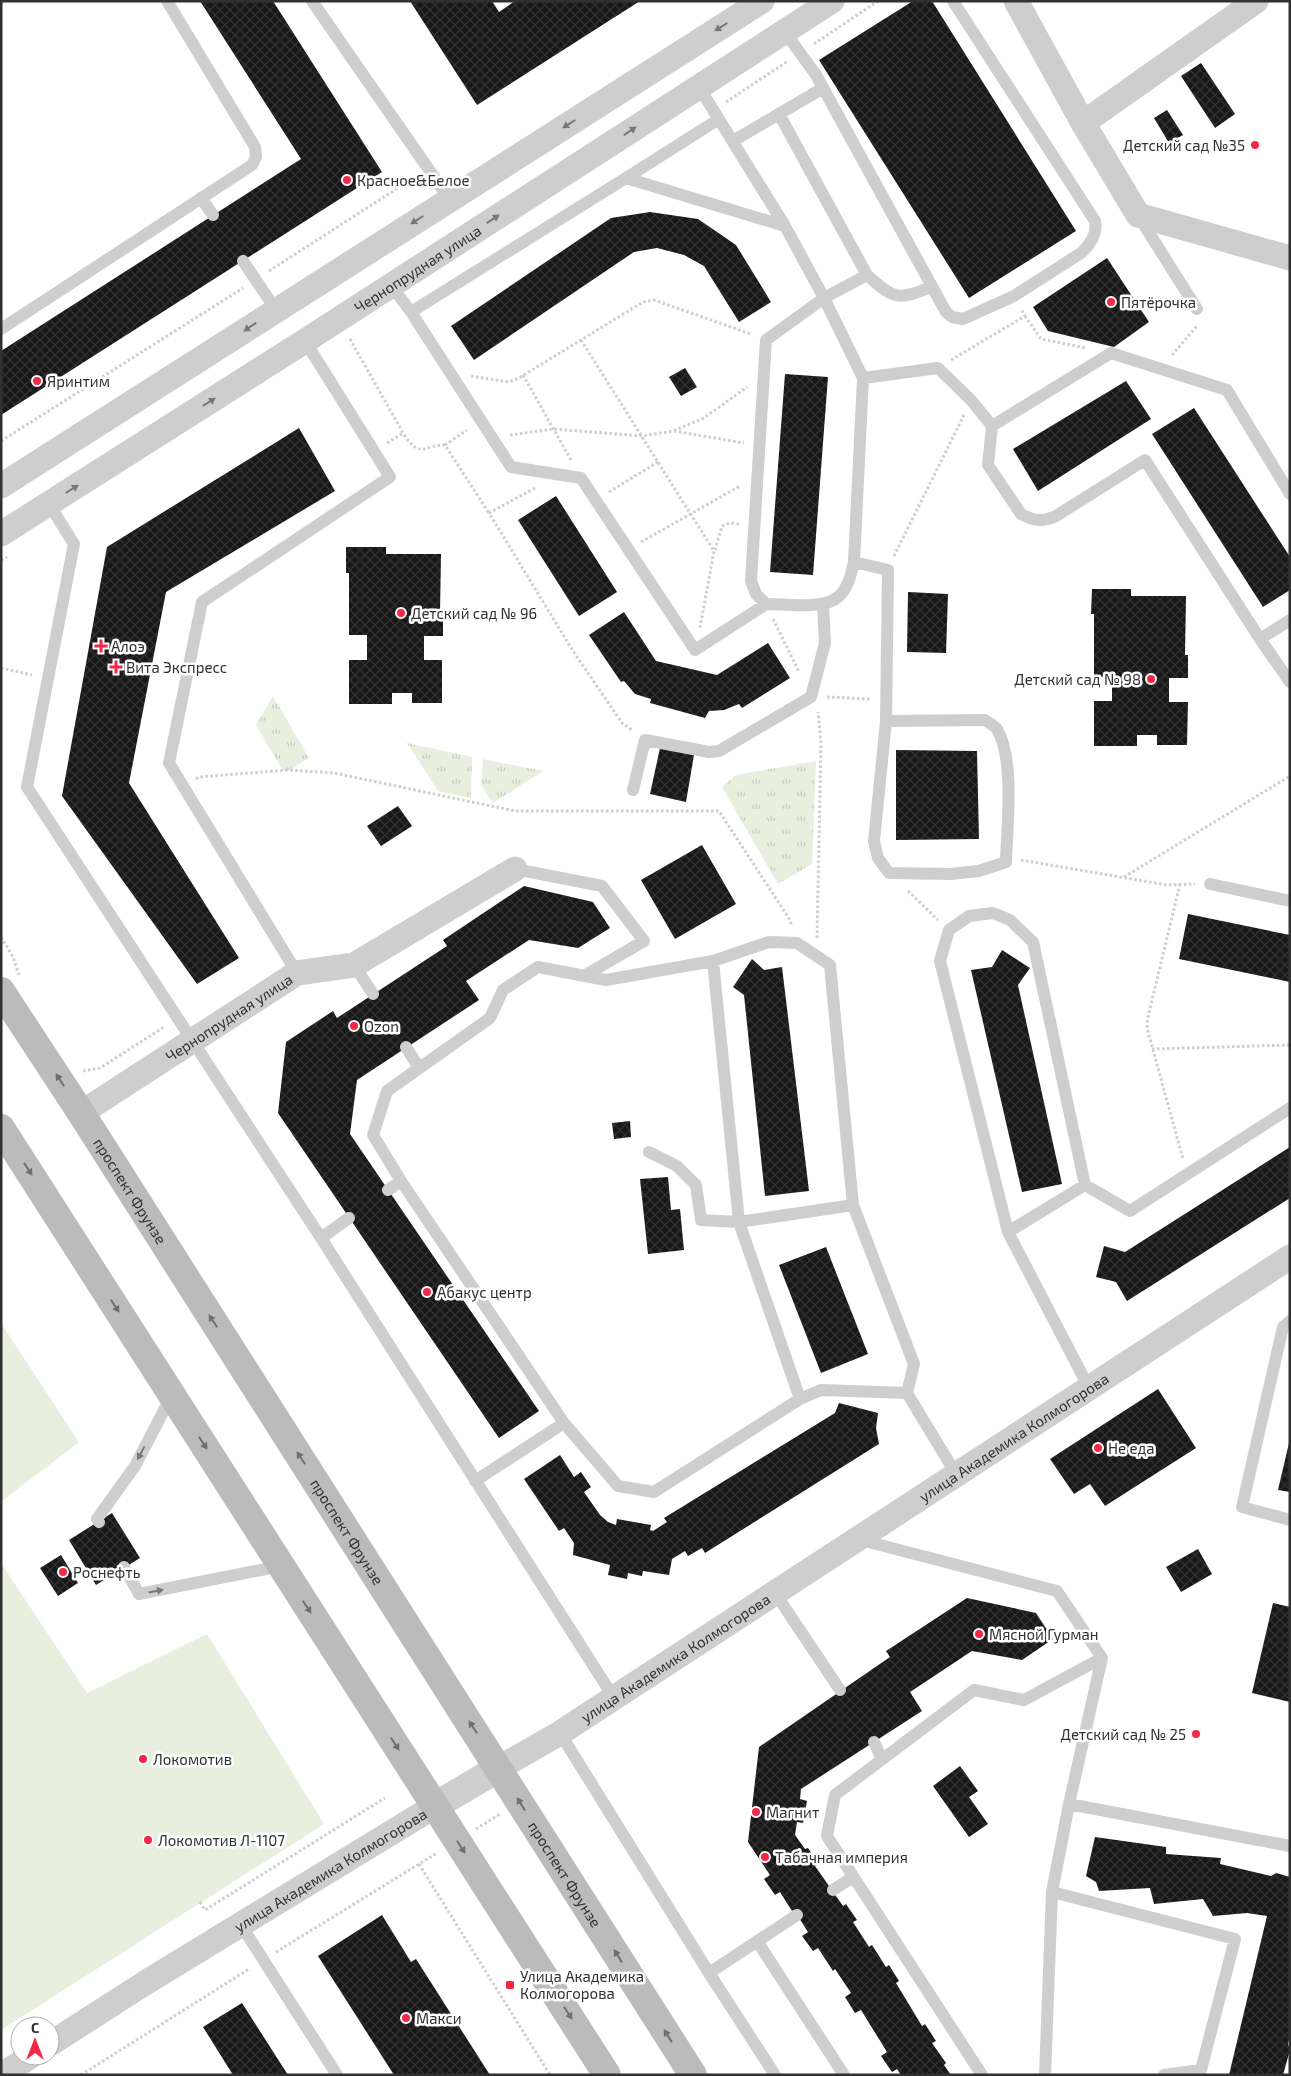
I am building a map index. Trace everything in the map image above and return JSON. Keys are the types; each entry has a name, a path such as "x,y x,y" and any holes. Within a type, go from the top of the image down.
{"main road":[{"name":"проспект Фрунзе","path":"11,986 81,1113 693,2075"},
{"path":"1,1128 608,2075"}],"street":[{"path":"1,486 762,1"},
{"name":"Чернопрудная улица","path":"1,534 305,341 832,1"},
{"path":"1016,1 1083,123 1138,215 1290,258"},
{"path":"1083,123 1256,1"},
{"name":"Чернопрудная улица","path":"81,1113 296,973 354,965 515,869"},
{"name":"улица Академика Колмогорова","path":"60,2038 434,1806 560,1733 1290,1257"},
{"path":"2,2075 16,2066"}],"lane":[{"path":"1,329 252,165 256,157 255,147 167,1"},
{"path":"312,1 450,200"},
{"path":"784,32 816,75 946,312 952,317 963,319 1014,296 1089,246 1097,230 1095,221 953,1"},
{"path":"392,285 511,467 581,478 696,650 766,604 823,605 838,597 848,582 854,562 863,378 824,298 784,226 699,87"},
{"path":"733,141 823,88"},
{"path":"779,114 867,275 885,291 895,295 908,296 931,287"},
{"path":"411,312 719,119"},
{"path":"626,178 784,226"},
{"path":"201,198 213,216"},
{"path":"1138,215 1197,309"},
{"path":"243,261 276,310"},
{"path":"766,604 756,594 752,581 766,340 824,298 867,275"},
{"path":"296,973 168,763 202,602 390,477 305,341"},
{"path":"992,426 1111,354 1227,390 1290,494"},
{"path":"863,378 938,368 971,400 992,426 988,465 1021,514 1038,521 1056,516 1146,460 1260,639 1290,682"},
{"path":"49,504 74,544 28,787 320,1238 614,1698"},
{"path":"854,562 888,570 886,721 874,841 878,858 890,873 960,873 979,871 1006,862 1008,766 1002,740 996,727 985,720 886,721"},
{"path":"633,790 645,740 709,752 718,751 811,697 825,643 823,605"},
{"path":"1260,639 1290,620"},
{"path":"515,869 602,886 644,941 584,976"},
{"path":"1210,884 1290,901"},
{"path":"1089,1388 1008,1232 940,961 949,930 968,916 992,912 1010,920 1033,942 1085,1185 1130,1211 1290,1108"},
{"path":"907,1393 821,1390 800,1399 654,1492 618,1486 564,1423 401,1181 373,1135 387,1091 490,1018 503,990 538,967 606,980 713,961 769,942 797,944 830,965 853,1205 914,1364 907,1393 956,1474"},
{"path":"713,961 739,1222 800,1399"},
{"path":"354,965 374,994"},
{"path":"406,1047 419,1068"},
{"path":"649,1152 677,1166 696,1185 701,1220 739,1222 853,1205"},
{"path":"388,1190 401,1181"},
{"path":"1008,1232 1085,1185"},
{"path":"320,1238 349,1218"},
{"path":"1290,1321 1283,1326 1242,1508 1290,1520"},
{"path":"98,1522 97,1519 135,1466 172,1395"},
{"path":"475,1481 564,1423"},
{"path":"857,1539 1057,1591 1102,1658 1069,1804 1052,1892 1044,2075"},
{"path":"124,1567 139,1594 281,1566"},
{"path":"775,1593 840,1690"},
{"path":"982,2075 827,1836 835,1795 974,1690 1024,1700 1102,1658"},
{"path":"560,1733 709,1973 775,2075"},
{"path":"874,1742 882,1758"},
{"path":"1069,1804 1290,1846"},
{"path":"833,1890 853,1877"},
{"path":"1052,1892 1235,1939 1201,2070 1164,2075"},
{"path":"709,1973 797,1915"},
{"path":"240,1925 338,2075"},
{"path":"757,1941 844,2075"}],"path":[{"path":"1,441 428,169"},
{"path":"1014,296 1041,339 1111,354"},
{"path":"449,371 509,382 644,302 654,300 766,340"},
{"path":"1160,369 1198,325 1200,318 1197,309"},
{"path":"938,368 1025,316"},
{"path":"349,337 406,438 414,448 422,450 436,445 445,445 480,421"},
{"path":"581,340 714,551"},
{"path":"523,375 581,478"},
{"path":"492,438 554,430 642,436 673,430 704,418 718,406 764,376"},
{"path":"888,570 971,400"},
{"path":"673,430 760,445"},
{"path":"445,445 573,651 622,723 645,740"},
{"path":"596,501 658,462"},
{"path":"489,513 560,474"},
{"path":"628,549 758,475"},
{"path":"696,650 714,551 722,526 729,523 755,526"},
{"path":"766,604 819,716 821,743 816,956"},
{"path":"1,668 48,678"},
{"path":"811,697 886,700"},
{"path":"184,789 199,777 289,770 334,773 514,811 718,811 790,920 797,944"},
{"path":"1123,878 1290,776"},
{"path":"1006,862 1023,859 1034,863 1167,885 1210,884"},
{"path":"890,873 949,930"},
{"path":"1180,884 1147,1028 1188,1174"},
{"path":"1,937 14,957 11,986"},
{"path":"75,1067 83,1071 100,1068 178,1018"},
{"path":"1152,1049 1290,1045"},
{"path":"200,1902 205,1910 385,1798"},
{"path":"457,1841 520,1802"},
{"path":"419,1864 550,2075"}],"green space":[{"path":"273,696 309,758 289,770 283,771 256,725"},
{"path":"407,743 472,757 471,798 438,791"},
{"path":"483,759 543,771 493,803 481,785"},
{"path":"816,761 812,864 778,884 722,787 736,775"},
{"path":"1,1323 79,1442 1,1502"},
{"name":"Локомотив","path":"1,1563 87,1693 207,1634 324,1824 23,2016 10,2016 10,2024 1,2030"}],"building":[{"path":"200,1 273,1 382,172 1,415 1,351 301,159"},
{"path":"410,1 492,1 499,12 515,1 640,1 477,105"},
{"path":"913,1 932,1 1076,231 969,298 819,60"},
{"path":"1201,63 1235,114 1215,128 1181,76"},
{"path":"1167,110 1183,135 1169,143 1154,118"},
{"path":"650,212 698,219 736,245 771,302 739,322 704,266 684,255 657,248 634,252 474,360 451,326 611,218"},
{"path":"1107,258 1149,322 1114,347 1048,331 1033,307"},
{"path":"685,368 697,387 681,396 669,377"},
{"path":"785,374 828,377 813,575 770,572"},
{"path":"1126,381 1151,419 1038,491 1013,449"},
{"path":"1194,408 1290,557 1290,590 1263,607 1152,434"},
{"path":"299,428 335,491 166,592 129,783 239,958 197,984 62,796 107,547"},
{"path":"556,496 617,592 579,616 518,520"},
{"path":"346,547 386,547 386,554 441,554 440,613 443,613 443,636 424,636 424,660 442,660 442,703 412,703 412,693 392,693 392,704 349,704 349,660 367,660 367,635 349,635 349,573 346,573"},
{"path":"1092,589 1131,589 1131,596 1186,596 1185,655 1188,655 1188,678 1169,678 1169,702 1188,702 1187,745 1157,745 1157,735 1137,735 1137,746 1094,746 1094,701 1112,701 1112,677 1094,677 1094,614 1091,614"},
{"path":"908,592 948,594 946,653 907,652"},
{"path":"624,612 656,661 717,675 768,643 790,678 742,708 739,704 724,710 709,711 705,718 650,703 651,699 635,694 624,681 621,682 589,635"},
{"path":"660,748 694,755 686,802 650,794"},
{"path":"896,750 977,751 979,839 896,840"},
{"path":"398,806 412,826 381,846 367,826"},
{"path":"702,845 736,904 675,939 641,880"},
{"path":"524,886 593,902 610,928 578,948 529,940 466,981 479,1000 357,1080 350,1134 539,1411 499,1438 278,1113 286,1042 333,1011 337,1018 447,946 443,940"},
{"path":"1188,914 1290,935 1290,982 1179,959"},
{"path":"1002,950 1030,968 1018,985 1062,1184 1022,1192 971,970 992,967"},
{"path":"752,959 764,970 782,967 809,1191 765,1196 744,995 733,987"},
{"path":"630,1121 631,1137 614,1139 612,1123"},
{"path":"1290,1147 1290,1198 1127,1301 1116,1282 1096,1277 1104,1246 1125,1252"},
{"path":"668,1177 671,1210 680,1209 684,1250 648,1254 640,1179"},
{"path":"826,1247 868,1354 821,1373 779,1265"},
{"path":"1158,1389 1196,1448 1105,1506 1090,1484 1074,1494 1050,1459"},
{"path":"839,1403 878,1413 876,1428 879,1444 705,1553 702,1548 688,1556 685,1551 672,1559 669,1575 643,1571 642,1576 628,1573 627,1579 608,1575 610,1565 573,1555 574,1543 564,1528 559,1531 524,1479 560,1455 574,1477 581,1472 591,1487 584,1492 600,1515 608,1522 616,1525 617,1519 651,1525 650,1530 653,1531 667,1522 664,1518 835,1413"},
{"path":"1290,1444 1290,1492 1278,1490"},
{"path":"112,1513 140,1558 96,1585 69,1540"},
{"path":"1198,1549 1212,1574 1181,1592 1166,1567"},
{"path":"61,1555 78,1583 58,1596 40,1568"},
{"path":"967,1598 1036,1613 1053,1639 1022,1660 972,1651 910,1692 922,1711 801,1789 800,1799 807,1801 803,1823 797,1822 795,1835 805,1849 808,1848 819,1864 815,1866 843,1906 846,1904 857,1920 853,1922 869,1947 872,1945 886,1967 889,1965 899,1981 896,1983 922,2026 925,2024 936,2041 932,2043 946,2063 944,2065 951,2075 901,2075 897,2069 892,2072 881,2056 887,2052 861,2010 855,2013 845,1997 851,1993 835,1969 833,1971 818,1948 813,1951 802,1936 808,1932 794,1910 792,1911 780,1892 775,1895 764,1879 770,1875 748,1842 759,1747 890,1657 886,1651"},
{"path":"1273,1603 1290,1607 1290,1702 1252,1693"},
{"path":"960,1766 978,1791 969,1797 988,1824 969,1837 933,1786"},
{"path":"1095,1837 1166,1847 1166,1854 1221,1858 1220,1864 1271,1876 1276,1873 1290,1877 1290,2035 1288,2044 1290,2050 1283,2075 1229,2075 1267,1916 1247,1913 1213,1916 1203,1899 1154,1904 1150,1888 1099,1891 1096,1882 1086,1876"},
{"name":"Макси","path":"382,1915 411,1962 416,1959 490,2075 394,2075 318,1956"},
{"path":"242,2003 288,2075 233,2075 203,2027"}],"place":[{"name":"Детский сад №35","path":"1255,145"},
{"name":"Красное&Белое","path":"347,180"},
{"name":"Пятёрочка","path":"1111,302"},
{"name":"Яринтим","path":"37,381"},
{"name":"Детский сад № 96","path":"401,613"},
{"name":"Алоэ","path":"101,646"},
{"name":"Вита Экспресс","path":"116,667"},
{"name":"Детский сад № 98","path":"1151,679"},
{"name":"Ozon","path":"354,1026"},
{"name":"Абакус центр","path":"427,1292"},
{"name":"Не еда","path":"1098,1448"},
{"name":"Роснефть","path":"63,1572"},
{"name":"Мясной Гурман","path":"979,1634"},
{"name":"Детский сад № 25","path":"1196,1734"},
{"name":"Локомотив","path":"143,1759"},
{"name":"Магнит","path":"756,1812"},
{"name":"Локомотив Л-1107","path":"148,1840"},
{"name":"Табачная империя","path":"765,1857"},
{"name":"Улица Академика Колмогорова","path":"510,1985"},
{"name":"Макси","path":"406,2018"}]}
